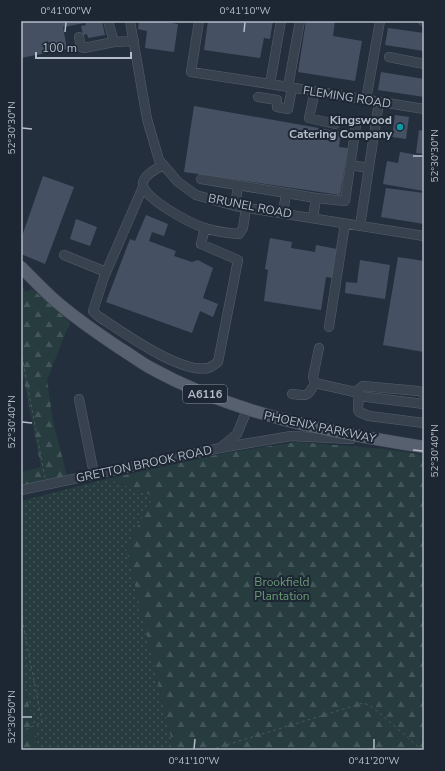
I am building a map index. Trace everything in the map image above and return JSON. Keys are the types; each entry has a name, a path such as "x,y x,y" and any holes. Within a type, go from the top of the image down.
{"main road":[{"name":"PHOENIX PARKWAY","path":"21,267 58,303 95,332 149,367 196,391 247,410 301,425 424,447"}],"street":[{"path":"108,21 114,42"},
{"name":"BRUNEL ROAD","path":"130,21 147,119 160,160 178,182 196,195 235,206 424,236"},
{"name":"FLEMING ROAD","path":"199,21 191,72 424,109"},
{"path":"270,84 280,21"},
{"path":"258,97 277,100 277,107 288,109 300,21"},
{"path":"366,100 380,21"},
{"path":"79,37 81,47 84,48 114,42 134,41"},
{"path":"389,57 424,64"},
{"path":"314,91 309,118 336,124"},
{"path":"360,226 379,102"},
{"path":"201,179 316,198 345,201 356,125"},
{"path":"163,165 147,176 143,181 143,187 106,272 92,310 98,316 155,353 187,366 206,369 212,367 218,362 238,260 200,244 205,228"},
{"path":"350,165 368,168"},
{"path":"235,206 238,186"},
{"path":"143,187 147,195 183,218 205,228 223,233 239,234 243,228 246,208"},
{"path":"283,214 286,193"},
{"path":"313,218 316,198"},
{"path":"329,327 345,224"},
{"path":"64,255 106,272"},
{"path":"292,394 305,396 309,394 315,383 313,377 320,348"},
{"path":"315,383 359,394 424,404"},
{"path":"424,393 418,391 362,386 360,387 358,409 363,415 424,423"},
{"path":"79,399 94,474"},
{"name":"GRETTON BROOK ROAD","path":"21,490 220,448 237,434 247,410"},
{"path":"220,448 291,436 380,440"}],"path":[{"path":"21,351 46,484"},
{"path":"21,613 42,722 21,732"},
{"path":"210,750 362,703 369,705 377,711 422,750"}],"green space":[{"path":"21,286 26,292 32,289 70,322 47,380 53,421 67,476 21,486 21,472 41,467 21,366"},
{"name":"Brookfield Plantation","path":"297,442 385,449 424,455 424,750 174,750 126,548 154,496 107,479 225,453"},
{"path":"107,479 154,496 126,548 174,750 39,750 21,671 21,501"},
{"path":"21,671 39,750 21,750"}],"building":[{"path":"21,21 102,21 105,35 88,38 87,34 83,35 81,26 86,25 85,23 63,27 67,49 21,58"},
{"path":"139,21 159,21 178,24 174,52 145,48 147,31 138,29"},
{"path":"208,21 273,21 270,39 264,38 260,58 204,50"},
{"path":"306,21 335,21 333,36 362,41 355,81 298,72"},
{"path":"388,28 424,33 424,51 385,45"},
{"path":"381,72 424,79 424,97 378,90"},
{"path":"194,106 341,132 339,147 348,148 340,195 184,172"},
{"name":"Kingswood Catering Company","path":"395,115 409,117 406,139 392,137"},
{"path":"419,130 424,131 424,154 416,153"},
{"path":"400,152 424,156 424,191 383,184 387,161 398,163"},
{"path":"43,176 74,187 45,264 21,254 21,239"},
{"path":"386,188 424,193 424,224 381,217"},
{"path":"146,215 168,224 164,236 152,232 149,241 176,251 174,256 192,262 198,260 213,268 203,298 218,304 213,317 200,311 192,333 106,302 130,239 135,241"},
{"path":"76,219 97,227 90,246 70,239"},
{"path":"270,238 292,242 291,248 315,252 316,245 337,249 333,278 326,277 321,310 264,301 268,270 265,269"},
{"path":"398,257 424,261 424,352 383,345"},
{"path":"360,260 390,265 385,299 345,293 346,282 357,283"}],"place":[{"name":"Kingswood Catering Company","path":"400,127"}]}
